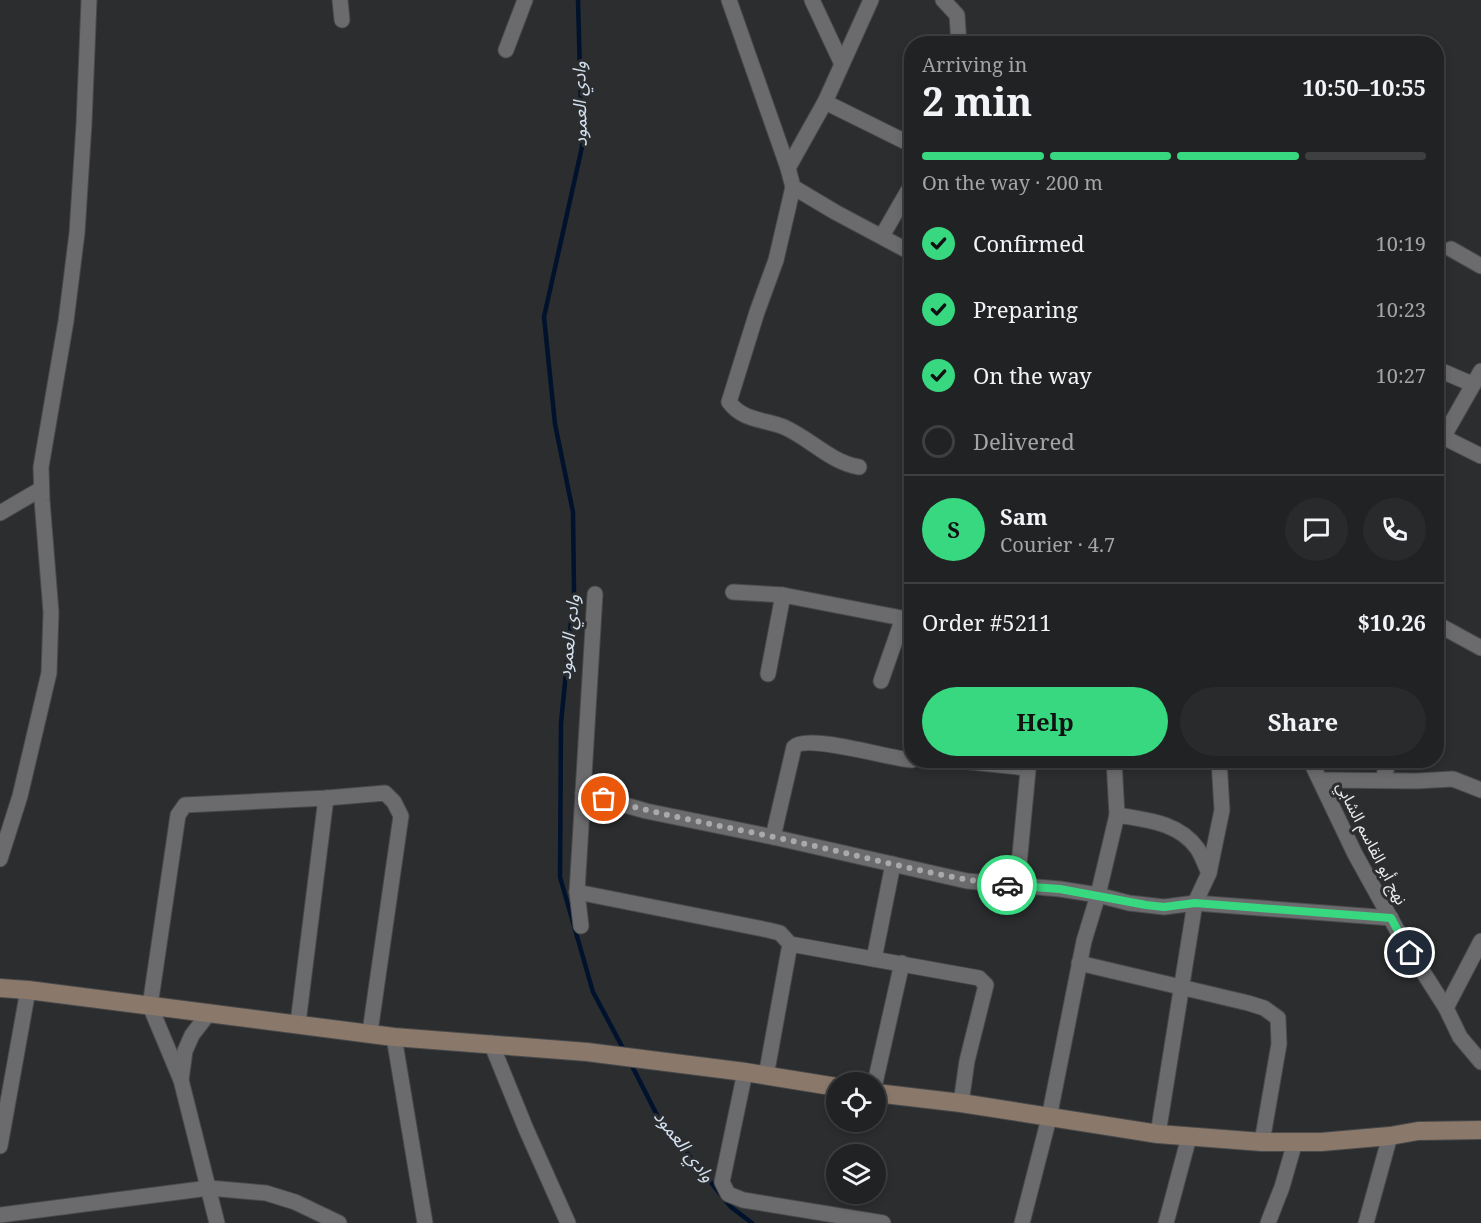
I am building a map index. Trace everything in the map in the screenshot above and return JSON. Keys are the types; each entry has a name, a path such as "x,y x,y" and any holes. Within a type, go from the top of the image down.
{"street":[{"path":"0,859 20,796 48,673 51,612 41,467 66,321 77,233 89,0"},
{"path":"339,0 342,20"},
{"path":"506,50 525,0"},
{"path":"729,0 793,187 776,260 729,402 745,416 783,427 844,465 859,467"},
{"path":"812,0 841,62"},
{"path":"788,168 825,102 841,62 871,0"},
{"path":"943,0 957,8 959,36"},
{"path":"825,102 904,141"},
{"path":"793,187 904,248"},
{"path":"882,236 904,198"},
{"path":"1451,249 1481,266"},
{"path":"1444,371 1477,378 1444,436"},
{"path":"1444,444 1481,456"},
{"path":"0,513 42,489"},
{"path":"733,592 783,595 904,618"},
{"path":"581,926 578,892 595,594"},
{"path":"768,674 783,595"},
{"path":"880,681 904,626"},
{"path":"1444,628 1481,648"},
{"path":"773,837 796,744 805,742 904,758"},
{"path":"1017,886 1028,768"},
{"path":"1022,1223 1049,1118 1079,963 1117,814 1114,768"},
{"path":"1158,1134 1195,903 1209,873 1222,810 1219,768"},
{"name":"نهج أبو القاسم الشابي","path":"1314,768 1355,854 1402,939 1446,1008 1460,1037 1481,1062"},
{"path":"1382,780 1387,768"},
{"path":"1320,780 1416,781 1453,778 1481,790"},
{"path":"217,1223 181,1080 150,1006 178,815 185,805 385,793 394,802 401,816 370,1032"},
{"path":"583,794 646,811 967,881 1060,889 1129,903 1164,907 1195,903 1391,918"},
{"path":"298,1023 326,798"},
{"path":"1117,814 1165,824 1181,831 1197,848 1209,873"},
{"path":"874,959 893,864"},
{"path":"578,892 768,930 780,933 790,944 980,978 986,985 967,1061 961,1103"},
{"path":"1446,1008 1481,941"},
{"path":"766,1076 790,944"},
{"path":"877,1072 902,963"},
{"path":"1079,963 1264,1008 1278,1018 1279,1044 1262,1142"},
{"path":"0,988 298,1023 394,1037 491,1043 640,1058 826,1085"},
{"path":"0,1146 28,990"},
{"path":"181,1080 185,1051 192,1035 209,1013"},
{"path":"394,1037 425,1223"},
{"path":"491,1043 568,1223"},
{"path":"745,1072 722,1182 728,1194 743,1200 883,1223"},
{"path":"886,1094 961,1103 1158,1134 1262,1142 1390,1136 1418,1131 1480,1130"},
{"path":"1366,1223 1390,1136"},
{"path":"1166,1223 1189,1137"},
{"path":"1268,1223 1282,1187 1295,1142"},
{"path":"0,1215 209,1188 266,1193 295,1202 339,1223"}],"waterway":[{"name":"وادي العمود","path":"578,0 582,147 544,317 555,424 573,512 574,592 561,723 560,877 593,992 625,1052"},
{"name":"وادي العمود","path":"630,1062 659,1119 731,1207 752,1223"}],"way so far":[{"path":"604,799 646,811 967,881 1007,885"}],"route":[{"path":"1007,885 1060,889 1129,903 1164,907 1195,903 1288,912 1391,918 1410,953"}]}
